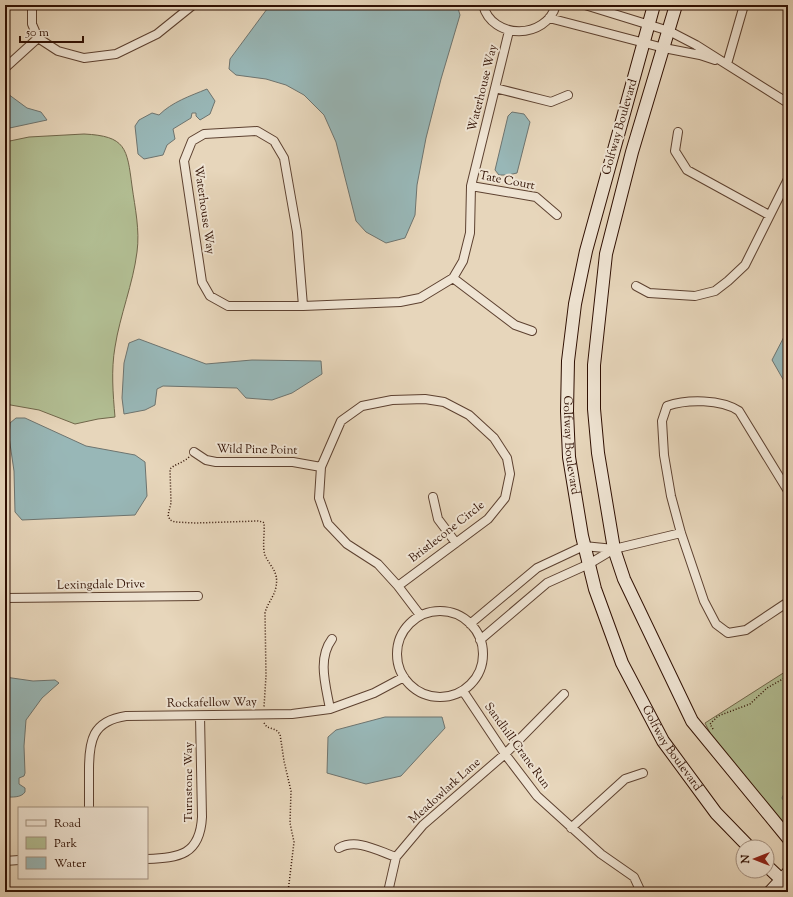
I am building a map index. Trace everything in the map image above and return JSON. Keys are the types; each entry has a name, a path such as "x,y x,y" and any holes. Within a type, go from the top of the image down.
{"street":[{"path":"32,5 32,24 38,38 58,51 84,58 116,54 157,34 193,5"},
{"path":"483,5 489,18 498,25 509,31 519,32 530,30 541,25 549,18 556,5"},
{"path":"585,5 669,31 696,45 788,103"},
{"name":"Golfway Boulevard","path":"654,5 586,251 576,304 569,354 567,411 569,457 576,508 595,589 622,663 663,741 716,813 741,839"},
{"name":"Golfway Boulevard","path":"676,5 632,152 606,254 594,365 594,409 598,453 614,549 624,579 692,721 788,838"},
{"path":"727,64 744,5"},
{"path":"549,18 664,48 700,55 727,64"},
{"name":"Waterhouse Way","path":"303,306 297,232 284,158 274,141 257,131 204,134 192,141 184,161 202,282 210,296 228,306 303,306 400,302 420,298 453,278 463,261 470,233 471,186 509,31"},
{"path":"5,68 38,38"},
{"path":"495,88 551,102 568,96"},
{"path":"678,132 674,151 687,170 769,215"},
{"path":"636,286 649,294 695,296 715,291 728,281 745,264 788,179"},
{"name":"Tate Court","path":"471,186 536,197 557,215"},
{"path":"453,278 515,325 532,331"},
{"name":"Bristlecone Circle","path":"398,586 488,519 505,498 510,474 507,458 494,438 469,415 444,402 424,399 392,400 362,406 342,421 321,467 319,498 328,524 347,544 378,564 398,586 420,615"},
{"path":"788,491 739,411 731,406 716,402 677,403 666,406 662,421 664,456 671,496 681,533 704,601 716,624 728,633 746,630 788,602"},
{"name":"Wild Pine Point","path":"194,452 206,460 216,462 293,462 321,467"},
{"path":"433,497 438,518 456,542"},
{"path":"480,640 547,583 589,564 614,549 681,533"},
{"path":"470,624 537,568 584,546 614,549"},
{"name":"Lexingdale Drive","path":"5,598 198,596"},
{"path":"435,611 450,612 460,616 470,624 480,640 482,652 481,664 476,676 463,691 447,696 434,696 423,693 412,686 404,677 399,666 397,654 398,643 410,622 420,615 435,611"},
{"path":"330,709 323,660 326,649 332,639"},
{"name":"Rockafellow Way","path":"89,807 90,746 96,732 101,726 112,719 126,716 292,714 330,709 374,692 404,677"},
{"name":"Sandhill Crane Run","path":"463,691 505,754 537,796 601,854 634,877 641,892"},
{"name":"Meadowlark Lane","path":"388,892 396,857 423,825 505,754 564,694"},
{"name":"Turnstone Way","path":"148,859 168,858 181,855 195,843 200,831 202,817 200,716"},
{"path":"571,828 626,779 643,773"},
{"path":"338,848 347,844 356,844 396,857"},
{"path":"5,861 18,860"},
{"path":"770,892 786,880 775,872"}],"path":[{"path":"194,452 184,461 170,469 171,503 168,515 170,520 175,522 258,521 264,524 264,551 274,570 276,584 274,594 267,605 265,613 266,676 264,721 266,725 276,730 280,734 291,791 290,823 294,842 288,892"},
{"path":"714,731 710,724 718,716 750,704 767,688 788,676"}],"green space":[{"path":"84,134 98,135 116,141 122,146 126,153 136,211 138,244 133,276 117,335 114,356 113,382 115,417 75,424 39,410 5,404 5,142 29,137"},
{"path":"788,670 788,832 720,753 705,723"}],"water":[{"path":"270,5 457,5 460,15 441,79 426,138 417,185 415,215 405,238 386,243 366,232 356,221 336,142 324,115 304,95 286,85 266,79 236,75 229,69 230,59"},
{"path":"207,89 215,101 210,114 200,120 196,116 196,113 192,113 191,118 173,129 175,139 167,145 163,155 144,159 138,154 135,126 139,120 152,113 159,115 175,103"},
{"path":"5,94 8,94 27,108 41,112 47,120 5,129"},
{"path":"512,112 524,114 530,122 517,173 499,175 495,170 508,116"},
{"path":"788,329 788,388 772,360"},
{"path":"139,339 206,364 252,360 321,361 322,374 292,393 272,400 246,398 237,388 163,386 157,389 155,405 145,410 124,414 122,398 124,363 129,343"},
{"path":"16,418 25,418 86,446 135,455 145,462 147,496 135,515 22,520 15,512 14,471 9,437 10,423"},
{"path":"5,677 33,681 55,680 59,683 42,698 26,720 24,746 25,773 24,776 19,778 19,784 25,788 25,792 19,796 13,797 5,797"},
{"path":"385,717 442,717 445,728 401,776 366,784 327,773 328,737 336,730"},
{"path":"788,785 788,808 782,798"}]}
